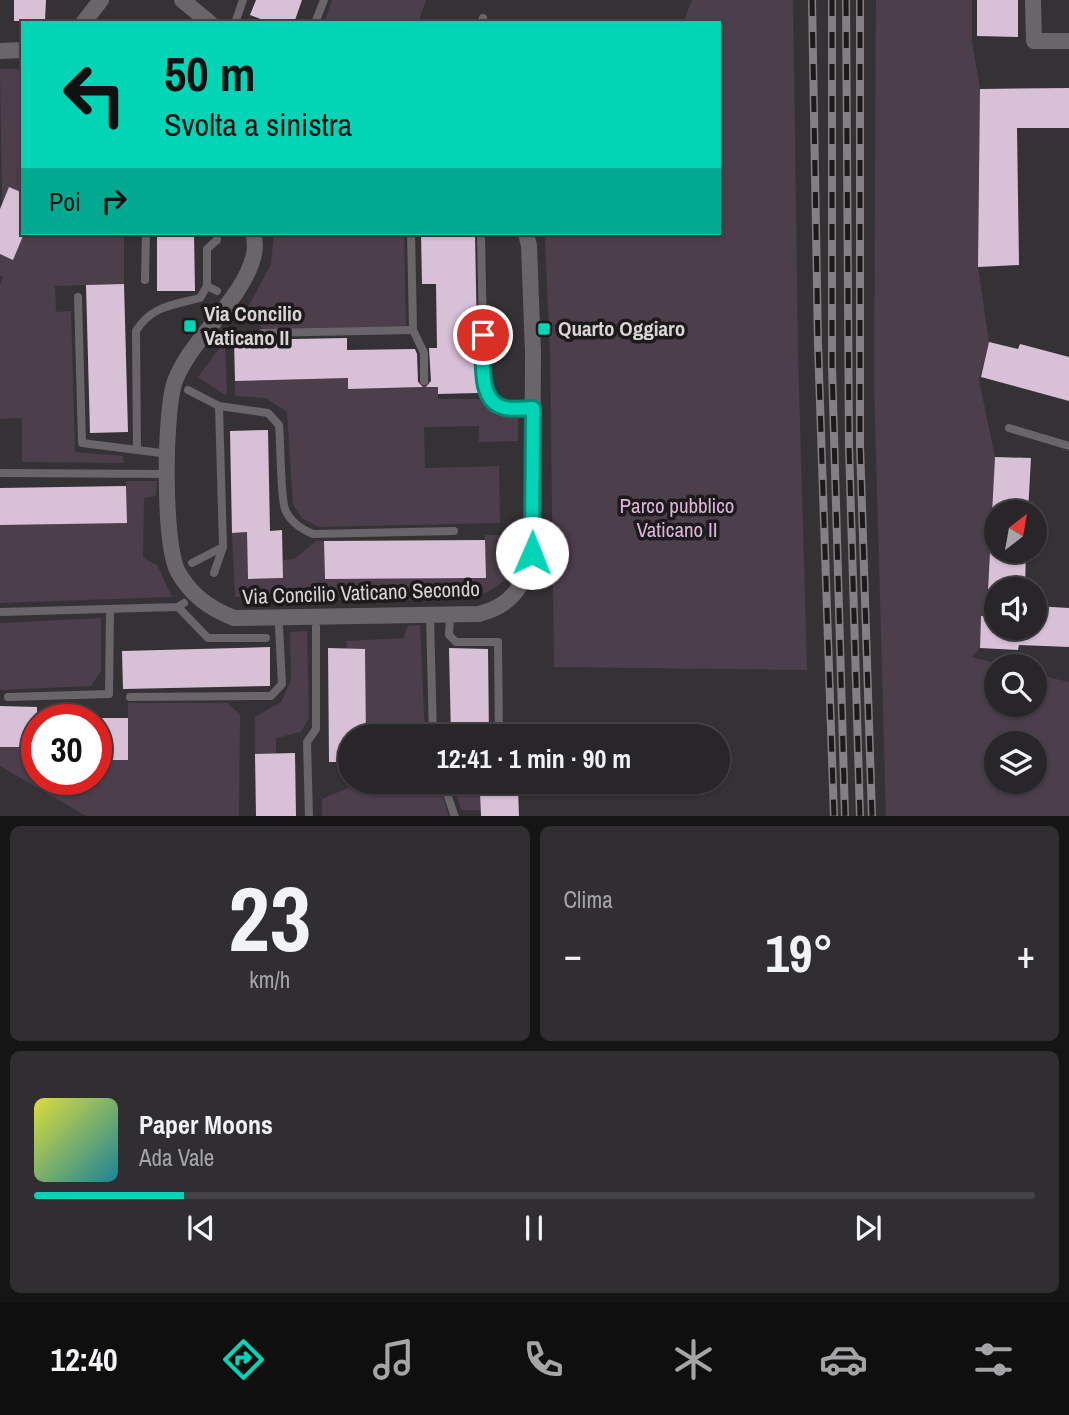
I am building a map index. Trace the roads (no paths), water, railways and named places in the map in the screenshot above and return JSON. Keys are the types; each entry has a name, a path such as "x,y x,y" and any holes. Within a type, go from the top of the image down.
{"street":[{"path":"85,21 101,0"},
{"path":"181,0 207,21"},
{"path":"1033,0 1034,41 1069,41"},
{"path":"0,51 21,50"},
{"name":"Via Concilio Vaticano Secondo","path":"254,235 254,254 244,278 185,360 174,382 169,413 171,551 177,570 194,595 212,609 234,618 479,614 498,609 513,596 525,578 532,553 533,352 526,235"}],"lane":[{"path":"236,21 243,0"},
{"path":"316,21 324,0"},
{"path":"145,280 146,235"},
{"path":"137,450 136,331 150,313 200,298 207,286 207,249 217,240 217,235"},
{"path":"411,235 413,330 424,353 424,381"},
{"path":"481,235 484,385 488,397 496,405 506,409 533,408"},
{"path":"207,286 217,291"},
{"path":"78,298 82,443 169,454"},
{"path":"262,333 413,330"},
{"path":"188,390 219,406 268,414 279,425 284,507 291,519 303,529 313,534 454,531"},
{"path":"214,573 223,547 219,406"},
{"path":"1009,428 1069,446"},
{"path":"0,473 168,474"},
{"path":"192,563 223,547"},
{"path":"0,612 181,605 208,638 266,638"},
{"path":"8,697 109,694 110,609"},
{"path":"430,615 433,724"},
{"path":"450,615 449,635 456,642 498,642 499,724"},
{"path":"130,697 271,696 282,684 279,627"},
{"path":"309,816 307,742 316,729 316,627"},
{"path":"447,794 455,816"}],"railway":[{"path":"812,0 818,344 834,816"},
{"path":"832,0 832,366 845,816"},
{"path":"846,0 849,445 860,816"},
{"path":"860,0 860,445 872,816"}],"place":[{"name":"Via Concilio Vaticano II","path":"190,326"},
{"name":"Quarto Oggiaro","path":"544,329"}],"park label":[{"name":"Parco pubblico Vaticano II","path":"677,518"}]}
